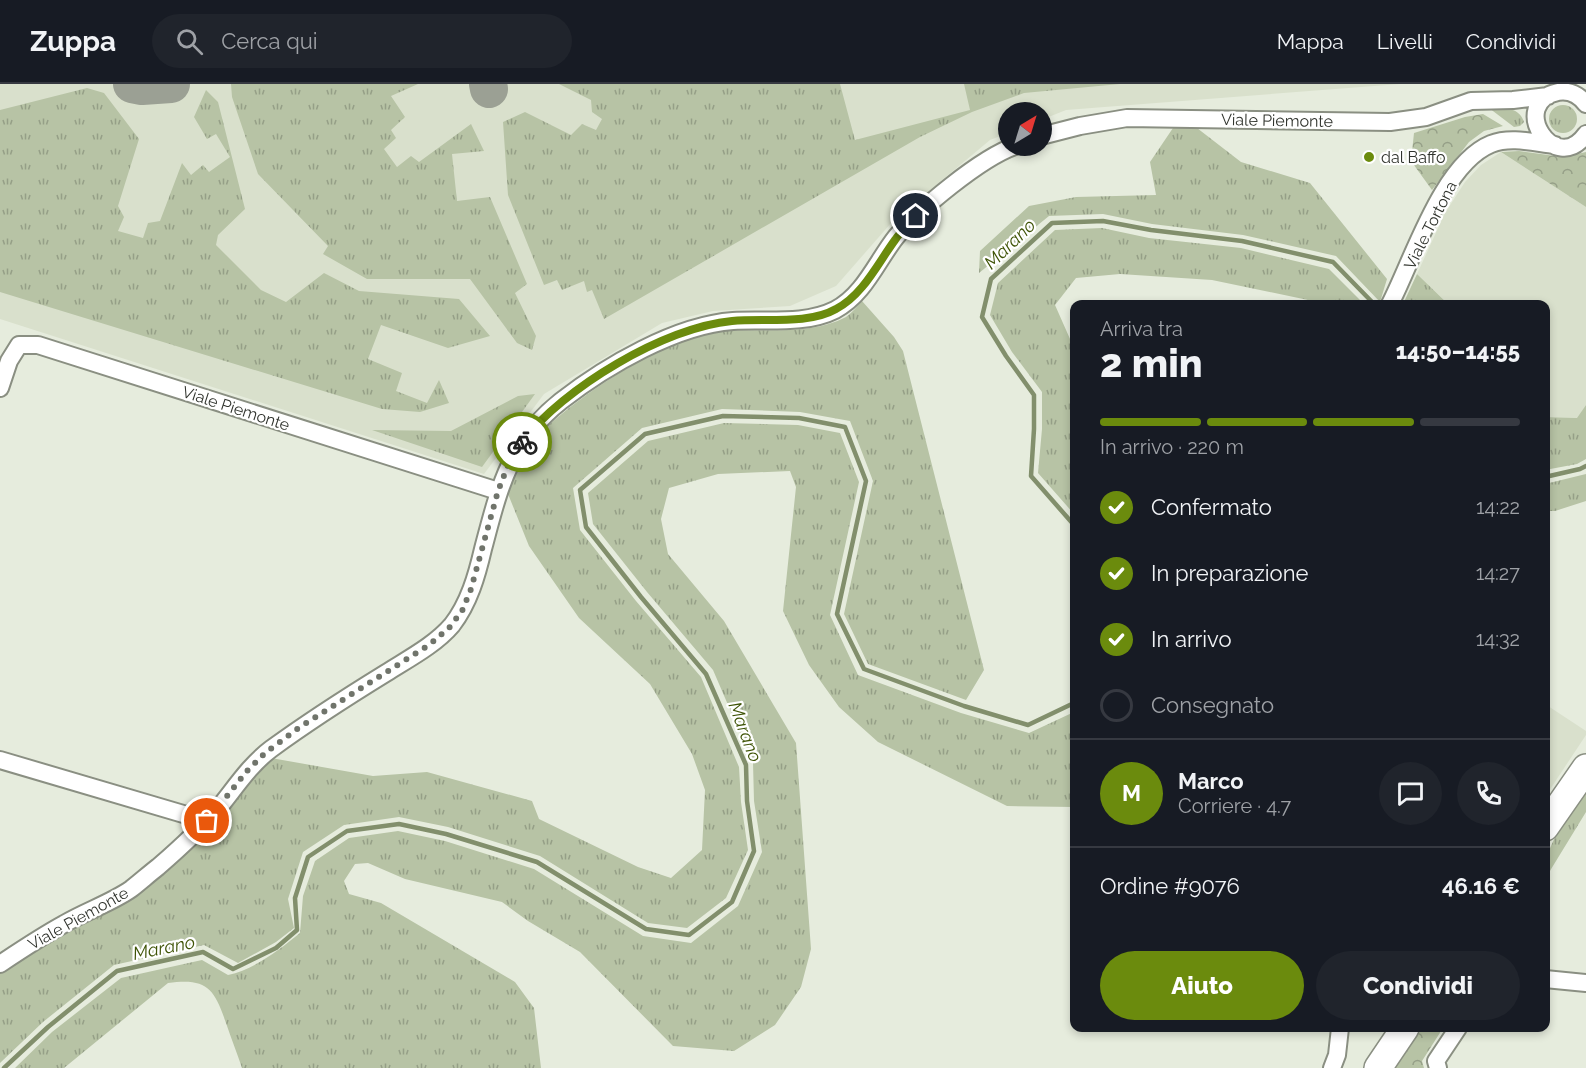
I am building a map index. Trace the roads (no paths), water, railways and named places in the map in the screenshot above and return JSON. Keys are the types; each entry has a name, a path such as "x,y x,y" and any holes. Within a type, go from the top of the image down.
{"main road":[{"path":"1550,820 1586,768"},
{"path":"1378,1068 1402,1032"}],"street":[{"name":"Viale Piemonte","path":"1052,134 1127,118 1390,122 1426,117 1471,101 1513,100 1548,96 1555,92 1578,92"},
{"path":"1578,92 1578,96 1586,104"},
{"path":"1536,119 1542,101 1548,96"},
{"path":"1513,100 1536,119 1542,137 1570,146 1586,134"},
{"name":"Viale Tortona","path":"1512,140 1536,119"},
{"name":"Viale Tortona","path":"1394,297 1415,248 1451,180 1478,152 1493,143 1512,140 1570,146"},
{"name":"Viale Piemonte","path":"0,964 65,923 129,890 185,843 207,821 247,771 265,753 300,727 429,645 449,628 462,611 471,589 498,491 510,460 540,420 560,402 601,373 662,341 706,325 732,321 815,317 836,309 853,297 896,238 916,216 945,191 998,152"},
{"name":"Viale Piemonte","path":"0,388 9,361 19,345 38,345 498,491"},
{"path":"0,760 207,821"},
{"path":"1550,979 1586,983"},
{"path":"1332,1068 1337,1054 1340,1032"},
{"path":"1438,1068 1436,1061 1455,1032"}],"waterway":[{"name":"Marano","path":"1070,520 1031,476 1034,395 982,317 991,279 1052,223 1103,221 1151,230 1242,241 1333,262 1370,300"},
{"name":"Marano","path":"4,1068 48,1027 117,971 203,952 233,969 276,948 297,930 295,898 308,857 347,831 399,824 446,834 537,862 646,929 689,935 732,902 754,851 747,801 746,765 706,674 586,527 580,490 645,434 723,416 799,418 845,427 866,481 837,614 864,669 964,706 1028,725 1070,705"},
{"name":"Marano","path":"1550,476 1586,466"}],"place":[{"name":"dal Baffo","path":"1369,157"}]}
